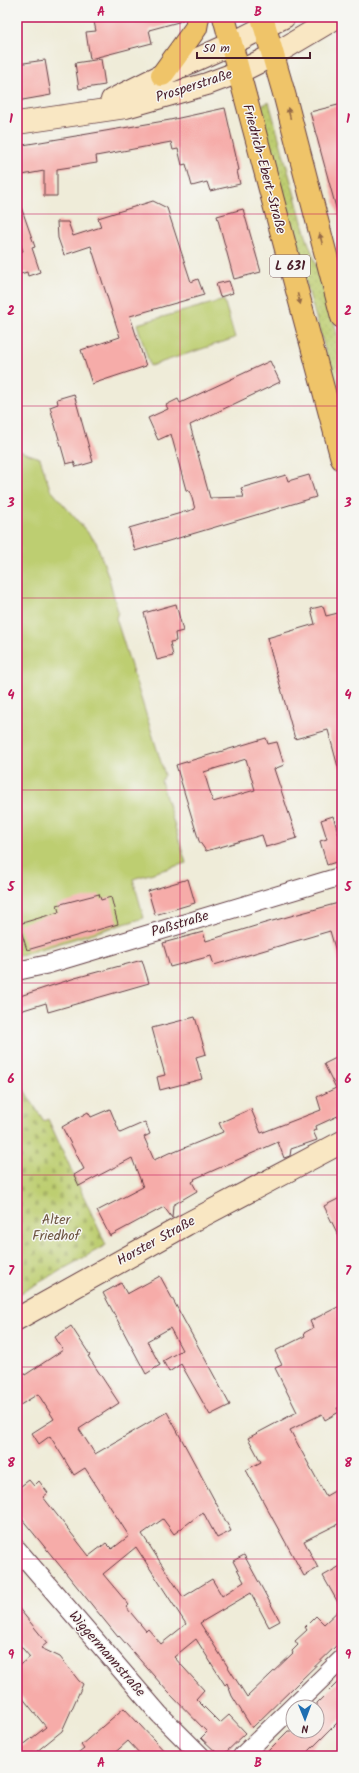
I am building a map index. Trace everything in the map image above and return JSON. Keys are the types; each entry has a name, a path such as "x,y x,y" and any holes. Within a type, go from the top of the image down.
{"main road":[{"path":"162,75 196,28 198,17"},
{"name":"Friedrich-Ebert-Straße","path":"224,17 342,459"},
{"name":"Prosperstraße","path":"86,113 162,75 231,44 264,22 284,17"},
{"name":"Prosperstraße","path":"17,123 134,105 207,84 239,72 274,55 337,17"},
{"name":"L 631","path":"264,22 274,55 342,317"},
{"name":"Horster Straße","path":"17,1319 181,1227 342,1142"},
{"name":"Horster Straße","path":"296,1166 342,1153"}],"street":[{"name":"Paßstraße","path":"17,971 48,964 342,876"},
{"name":"Wiggermannstraße","path":"17,1549 159,1714 201,1756"},
{"path":"242,1756 342,1659"}],"green space":[{"path":"269,102 306,236 323,283 342,351 342,422 324,346 256,108"},
{"path":"224,300 235,338 150,366 137,324"},
{"path":"17,450 40,458 50,489 96,542 109,578 118,612 116,618 165,775 161,781 186,863 133,879 144,918 17,956"},
{"name":"Alter Friedhof","path":"17,1079 44,1121 48,1119 106,1245 17,1295"}],"building":[{"path":"93,17 182,17 182,21 149,30 152,43 90,59 86,32 96,31"},
{"path":"101,59 105,85 79,89 75,63"},
{"path":"45,60 51,95 17,101 17,64"},
{"path":"342,104 342,215 338,215 310,112"},
{"path":"225,108 239,170 237,171 240,184 210,191 207,182 192,186 186,164 182,165 178,149 173,150 171,142 96,156 97,163 57,169 57,196 44,196 44,171 17,176 17,146 170,120"},
{"path":"17,201 19,201 35,247 32,248 40,272 28,276 27,272 17,275 17,253 23,251 17,234"},
{"path":"153,201 167,208 191,282 198,279 204,295 130,316 146,366 92,384 81,350 120,337 91,246 64,255 58,238 57,222 68,222 73,236 101,227 98,218"},
{"path":"243,209 261,272 234,279 217,216"},
{"path":"229,281 233,293 220,297 216,284"},
{"path":"270,361 280,382 190,425 210,498 244,497 241,488 286,475 288,481 309,475 316,497 135,551 129,528 195,509 190,491 186,490 171,434 158,440 148,418 168,409 166,405 178,399 180,403"},
{"path":"74,394 93,462 76,467 74,462 66,464 50,407 58,404 57,399"},
{"path":"176,604 183,631 175,633 176,641 170,642 173,656 157,660 144,613"},
{"path":"323,606 326,616 342,612 342,766 338,767 328,730 295,739 267,638 315,624 311,609"},
{"path":"266,738 268,744 277,742 284,765 274,769 297,838 266,847 262,835 206,851 199,841 176,765","holes":["246,759 255,790 213,802 204,772"]},
{"path":"333,816 339,835 342,834 342,860 327,865 320,841 327,839 321,820"},
{"path":"188,879 195,903 155,915 148,891"},
{"path":"99,894 101,900 111,897 118,924 27,950 19,924 59,912 57,905"},
{"path":"342,902 342,962 339,962 330,931 214,965 211,956 170,967 163,943 203,932 206,941"},
{"path":"142,960 149,983 48,1012 46,1003 17,1012 17,997 75,978"},
{"path":"195,1017 206,1054 196,1057 202,1079 160,1090 157,1077 165,1075 152,1028"},
{"path":"336,1058 342,1072 342,1114 316,1126 317,1130 313,1131 317,1140 291,1149 290,1156 284,1158 278,1142 194,1179 195,1180 192,1182 197,1191 173,1205 172,1218 164,1207 110,1236 97,1211 143,1187 132,1158 79,1186 74,1175 84,1169 62,1127 88,1112 91,1117 110,1109 120,1133 145,1122 150,1134 144,1137 154,1160 223,1132 219,1123 251,1109 261,1133 321,1110 317,1097 336,1088 324,1064"},
{"path":"342,1197 342,1243 324,1206"},
{"path":"160,1276 230,1405 210,1415 181,1364 169,1372 163,1361 182,1350 170,1328 147,1341 160,1365 146,1374 103,1293 121,1283 127,1294"},
{"path":"342,1305 342,1406 337,1408 339,1412 325,1420 322,1414 290,1430 326,1496 338,1489 342,1497 342,1522 304,1541 318,1568 304,1576 246,1470 261,1462 248,1438 297,1412 275,1368 282,1365 275,1351 305,1336 304,1333 313,1328 310,1321"},
{"path":"71,1326 90,1355 88,1356 119,1403 79,1429 95,1454 167,1412 231,1531 217,1538 203,1512 174,1534 163,1519 142,1534 183,1597 212,1579 222,1596 244,1582 233,1561 244,1555 280,1621 269,1627 251,1593 200,1623 247,1697 293,1653 292,1651 298,1645 295,1641 307,1630 305,1627 316,1616 324,1624 341,1608 323,1576 342,1565 342,1640 252,1728 232,1696 227,1683 225,1685 196,1639 174,1657 204,1690 196,1699 220,1723 229,1715 246,1733 224,1754 217,1753 201,1738 207,1732 168,1692 119,1636 118,1637 17,1513 17,1489 29,1480 34,1486 39,1481 48,1493 43,1497 89,1556 106,1543 112,1549 129,1536 85,1468 74,1475 50,1436 39,1444 32,1433 54,1419 38,1394 17,1407 17,1362 25,1375 63,1350 55,1337","holes":["136,1547 186,1624 161,1644 148,1629 146,1631 126,1607 129,1605 103,1574"]},
{"path":"17,1606 47,1643 41,1648 60,1657 83,1684 62,1731 31,1756 17,1756 17,1750 46,1727 17,1691 17,1667 30,1657 17,1642"},
{"path":"342,1678 342,1718 325,1735 325,1699 321,1699"},
{"path":"124,1708 169,1756 142,1756 128,1741 111,1756 75,1756 84,1749 81,1745"},
{"path":"285,1734 285,1739 321,1739 304,1756 263,1756"}]}
